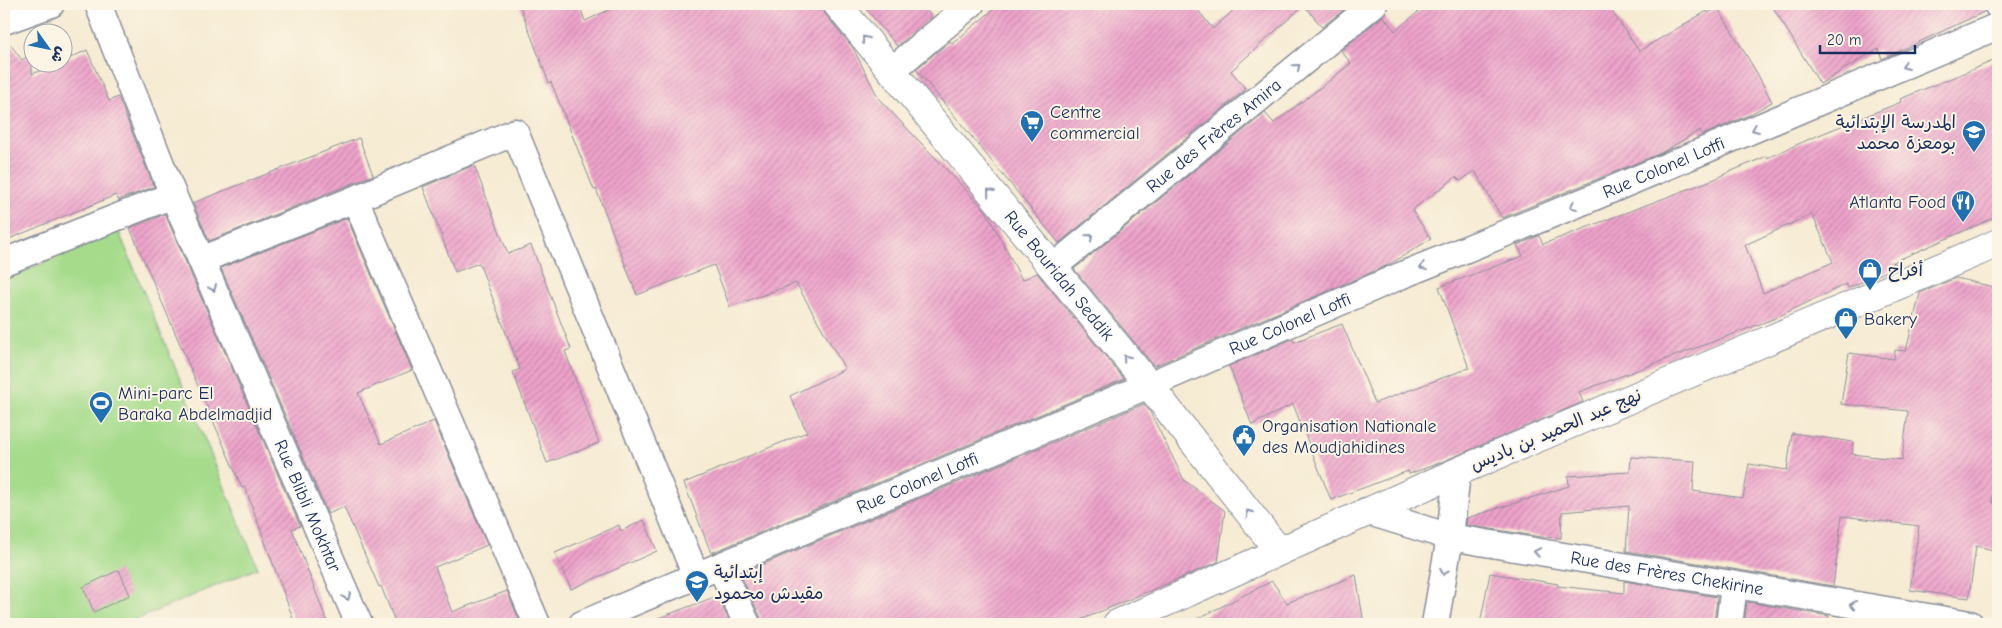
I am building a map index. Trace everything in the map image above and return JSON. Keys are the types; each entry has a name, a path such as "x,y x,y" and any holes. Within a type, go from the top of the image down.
{"main road":[{"name":"Rue Bouridah Seddik","path":"837,4 1148,385 1279,551"},
{"name":"نهج عبد الحميد بن باديس","path":"1126,622 1366,511 1998,243"}],"street":[{"path":"4,21 51,4"},
{"name":"Rue Blibli Mokhtar","path":"98,4 172,195 359,624"},
{"path":"891,71 971,4"},
{"name":"Rue des Frères Amira","path":"1052,268 1374,4"},
{"name":"Rue Colonel Lotfi","path":"582,624 1148,385 1400,276 1606,192 1998,26"},
{"path":"201,260 514,132 696,576"},
{"path":"4,262 172,195"},
{"path":"355,198 537,624"},
{"path":"1435,624 1450,537 1457,472"},
{"name":"Rue des Frères Chekirine","path":"1366,511 1450,537 1970,624"},
{"path":"720,566 746,624"},
{"path":"1729,624 1734,586"}],"green space":[{"name":"Mini-parc El Baraka Abdelmadjid","path":"119,232 258,568 126,624 4,624 4,279"}],"building":[{"path":"519,4 579,4 585,21 622,4 822,4 825,14 853,48 879,99 986,211 1022,280 1037,273 1124,379 711,553 684,483 807,432 790,396 845,369 796,283 730,307 714,265 637,295 596,189 594,190 551,82 549,83"},
{"path":"862,4 921,4 932,17 897,46"},
{"path":"1000,4 1193,4 1213,29 1240,4 1351,4 1322,27 1304,5 1231,71 1246,89 1059,243 916,69 950,41 952,44"},
{"path":"1428,4 1607,4 1639,51 1707,11 1708,13 1718,8 1772,102 1749,115 1702,135 1700,130 1661,153 1502,218 1475,171 1460,181 1456,177 1412,210 1431,239 1388,265 1154,366 1074,269 1265,113 1274,123 1351,63 1341,51 1383,16 1395,31"},
{"path":"1771,4 1982,4 1984,12 1882,59 1878,49 1820,84"},
{"path":"4,36 22,60 22,72 32,72 32,74 37,72 72,72 72,57 87,50 109,101 118,97 154,187 118,200 116,195 4,241"},
{"path":"1998,59 1998,216 1891,263 1901,265 1848,288 1846,284 1773,319 1579,392 1583,402 1439,463 1409,474 1408,471 1331,500 1293,404 1252,425 1229,366 1292,339 1294,342 1342,324 1375,403 1469,368 1439,287 1523,256 1517,245 1539,236 1543,244 1720,177 1901,102 1900,99","holes":["1812,214 1833,262 1763,293 1745,245"]},
{"path":"359,138 373,175 209,241 193,203"},
{"path":"474,165 508,254 531,245 571,349 565,351 599,443 547,463 513,372 520,369 479,263 455,272 423,187"},
{"path":"165,214 300,526 292,529 328,624 295,624 245,487 242,488 130,228"},
{"path":"347,218 412,370 358,393 381,444 434,421 487,545 435,567 452,612 507,591 521,624 396,624 381,586 379,587 344,507 328,514 221,268"},
{"path":"1956,278 1998,288 1998,446 1992,502 1998,504 1998,551 1976,546 1969,598 1910,590 1919,526 1842,516 1833,586 1626,551 1629,506 1562,512 1561,538 1542,537 1466,525 1467,518 1569,486 1568,476 1630,472 1631,457 1695,461 1693,491 1743,498 1749,464 1787,470 1792,433 1853,442 1852,454 1902,460 1908,411 1841,404 1849,353 1894,359 1895,350 1906,351 1920,293"},
{"path":"1144,404 1150,412 1184,480 1225,511 1218,562 1071,624 762,624 761,618 740,574"},
{"path":"644,520 657,551 571,589 555,553 619,525 621,531"},
{"path":"119,570 130,595 94,612 83,587"},
{"path":"1490,573 1558,584 1557,586 1624,593 1624,581 1717,597 1714,624 1480,624"},
{"path":"1356,575 1364,624 1304,624 1274,620 1273,624 1187,624 1272,581 1287,603"},
{"path":"717,596 731,624 649,624 648,622"},
{"path":"1747,602 1829,616 1827,624 1744,624"}],"place":[{"name":"Centre commercial","path":"1032,143"},
{"name":"المدرسة الإبتدائية بومعزة محمد","path":"1974,153"},
{"name":"Atlanta Food","path":"1963,223"},
{"name":"أفراح","path":"1870,291"},
{"name":"Bakery","path":"1846,340"},
{"name":"Mini-parc El Baraka Abdelmadjid","path":"101,424"},
{"name":"Organisation Nationale des Moudjahidines","path":"1244,457"},
{"name":"إبتدائية مقيدش محمود","path":"697,603"}]}
